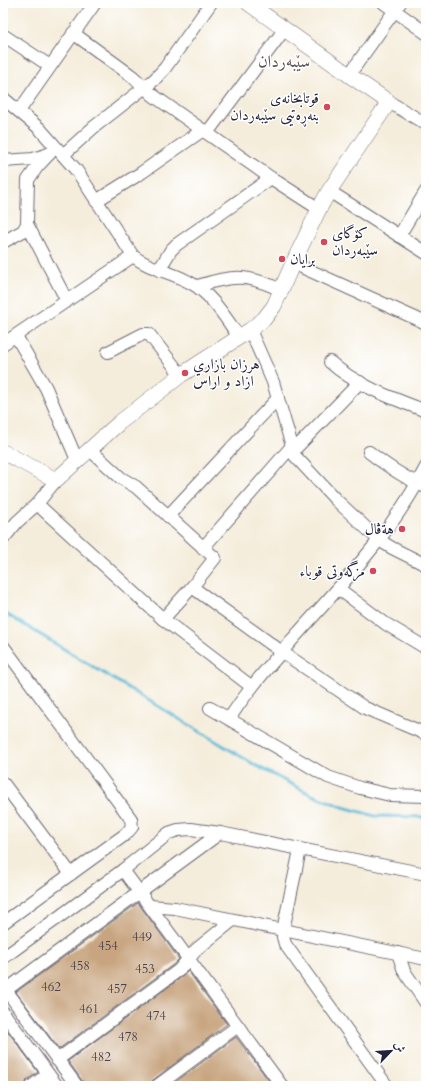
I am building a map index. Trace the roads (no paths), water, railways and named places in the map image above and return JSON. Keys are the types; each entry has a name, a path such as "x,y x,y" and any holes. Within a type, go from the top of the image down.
{"street":[{"path":"19,111 95,3"},
{"path":"3,242 23,231 27,224 28,180 37,167 94,127 154,80 165,68 211,3"},
{"path":"248,3 349,75 389,102 426,124"},
{"path":"384,3 397,7 426,33"},
{"path":"349,75 397,7"},
{"path":"96,201 205,132 284,30"},
{"path":"73,33 132,76 144,88 205,132 319,209"},
{"path":"3,35 50,66"},
{"path":"3,98 39,128 57,152 77,171 133,256 144,264 198,286 245,333 273,382 295,456 334,499 379,540 426,565"},
{"path":"3,539 37,504 56,480 119,423 181,375 264,319 274,306 293,263 329,191 389,102"},
{"path":"3,161 33,159 57,152"},
{"path":"159,270 170,250 176,245 272,178"},
{"path":"329,191 426,253"},
{"path":"399,236 426,191"},
{"path":"27,224 67,301"},
{"path":"3,344 133,256"},
{"path":"293,263 426,323"},
{"path":"198,286 217,280 236,277 265,282 282,290"},
{"path":"108,352 142,334 149,334 181,375"},
{"path":"16,336 46,388 77,460"},
{"path":"330,362 336,368 360,382 400,401 426,411"},
{"path":"203,548 293,449 360,382"},
{"path":"168,516 278,398"},
{"path":"89,449 121,478 136,487 215,558 192,587 163,619"},
{"path":"3,452 56,480"},
{"path":"370,452 385,464 422,486"},
{"path":"229,719 252,687 339,588 422,486 426,467"},
{"path":"37,504 163,619 252,687"},
{"path":"192,587 282,652 365,708 426,734"},
{"path":"339,588 386,624 426,648"},
{"path":"3,646 131,819 132,827 126,834 71,874 4,920"},
{"path":"210,708 328,777 360,788 390,795 426,796"},
{"path":"3,783 71,874"},
{"path":"3,958 123,870 169,833 178,830 191,829 220,833 426,874"},
{"path":"76,1086 4,988 140,892 220,833"},
{"path":"300,850 283,930 285,944 387,1086"},
{"path":"123,870 282,1086"},
{"path":"150,906 175,908 426,959"},
{"path":"57,1060 179,970 197,949 233,920"},
{"path":"398,953 404,971 426,1003"},
{"path":"3,1012 56,1086"},
{"path":"157,1086 238,1026"},
{"path":"32,1086 48,1074"}],"waterway":[{"path":"3,612 255,765 312,795 343,807 375,816 426,817"}],"place":[{"name":"قوتابخانەی بنەڕەتیی سێبەردان","path":"327,107"},
{"name":"کۆگای سێبەردان","path":"324,242"},
{"name":"برايان","path":"282,259"},
{"name":"هرزان بازاري ازاد و اراس","path":"185,373"},
{"name":"هةڤال","path":"402,529"},
{"name":"مزگەوتی قوباء","path":"373,571"}],"district":[{"name":"سێبەردان","path":"284,61"}]}
